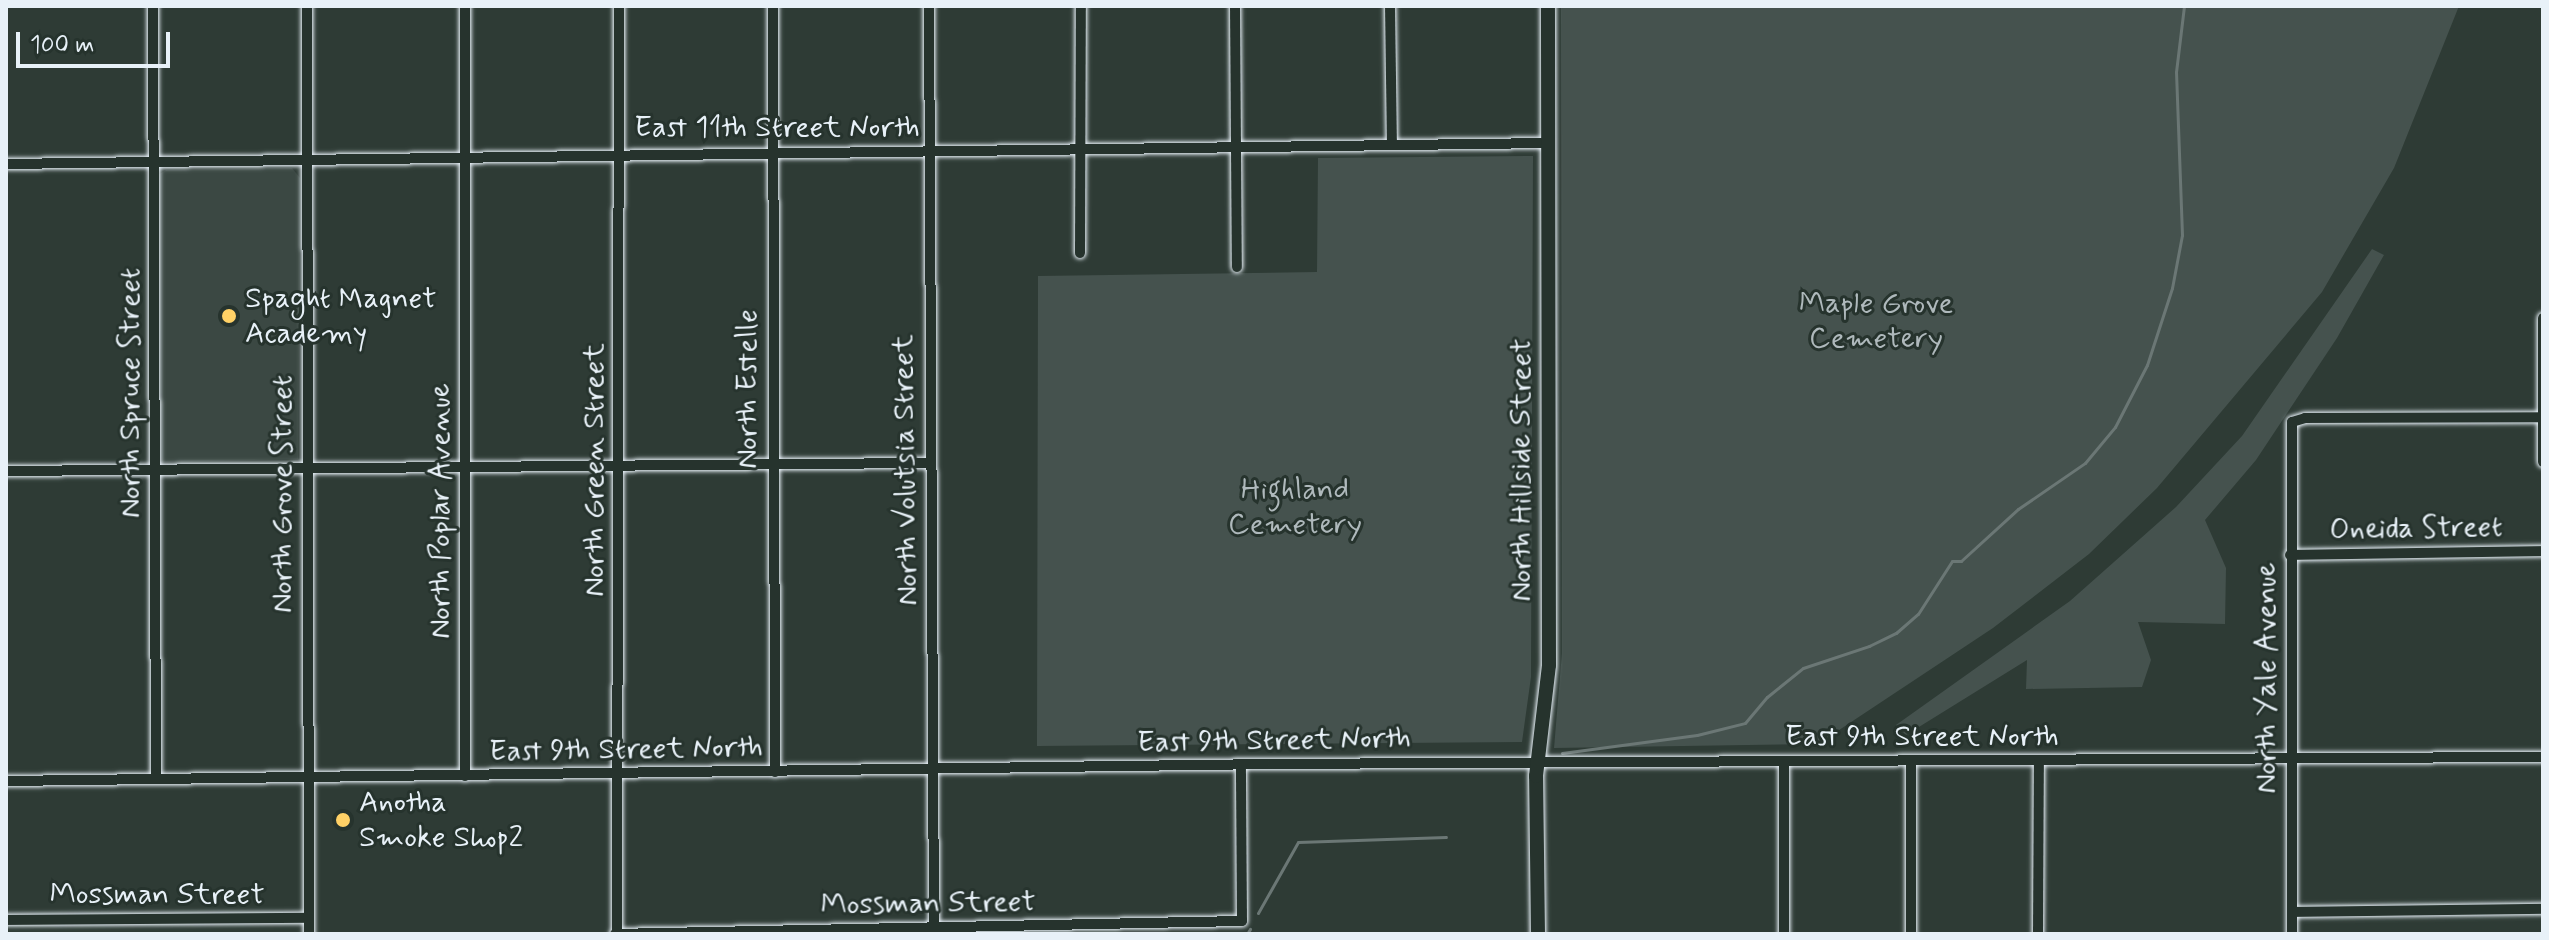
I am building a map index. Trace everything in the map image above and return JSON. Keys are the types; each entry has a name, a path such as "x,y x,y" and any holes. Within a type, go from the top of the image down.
{"main road":[{"name":"North Hillside Street","path":"1538,934 1537,763 1549,665 1548,6"}],"street":[{"name":"North Spruce Street","path":"153,6 156,779"},
{"name":"North Grove Street","path":"307,6 309,934"},
{"name":"North Poplar Avenue","path":"465,6 465,776"},
{"name":"North Green Street","path":"616,934 620,464 619,6"},
{"name":"North Estelle","path":"773,6 775,772"},
{"name":"North Volutsia Street","path":"929,6 929,463 934,931"},
{"path":"1080,253 1081,6"},
{"path":"1235,6 1237,267"},
{"path":"1390,6 1392,145"},
{"name":"East 11th Street North","path":"6,164 618,153 1548,143"},
{"path":"2543,318 2543,462"},
{"name":"North Yale Avenue","path":"2292,934 2292,422 2305,418 2543,417"},
{"path":"6,471 929,463"},
{"name":"Oneida Street","path":"2290,555 2543,551"},
{"name":"East 9th Street North","path":"6,781 1241,765 2543,757"},
{"path":"2038,934 2039,760"},
{"path":"1911,761 1911,934"},
{"path":"1784,762 1784,934"},
{"name":"Mossman Street","path":"616,934 934,931 1242,921 1241,765"},
{"path":"2292,912 2543,909"},
{"name":"Mossman Street","path":"6,920 309,918"}],"shaded area":[{"name":"Spaght Magnet Academy","path":"292,168 300,178 298,459 162,462 158,175 166,170"}],"green space":[{"name":"Maple Grove Cemetery","path":"1561,6 2459,6 2394,168 2322,292 2157,488 2089,554 1993,628 1818,744 1554,748 1562,653"},
{"name":"Highland Cemetery","path":"1533,156 1531,677 1522,742 1037,746 1038,276 1317,272 1318,158"},
{"path":"2372,249 2384,255 2337,338 2256,460 2205,520 2226,568 2225,624 2138,622 2151,660 2142,687 2026,689 2027,660 1906,735 1896,725 2070,601 2176,507 2242,436"}],"waterway":[{"path":"1562,753 1697,735 1745,723 1767,697 1803,668 1869,646 1896,633 1918,614 1952,561 1961,561 2018,509 2085,463 2115,427 2147,365 2172,288 2182,235 2176,72 2184,6"},
{"path":"1258,913 1298,842 1446,837"},
{"path":"1247,934 1250,929"}],"place":[{"name":"Spaght Magnet Academy","path":"229,316"},
{"name":"Anotha Smoke Shop2","path":"343,820"}]}
